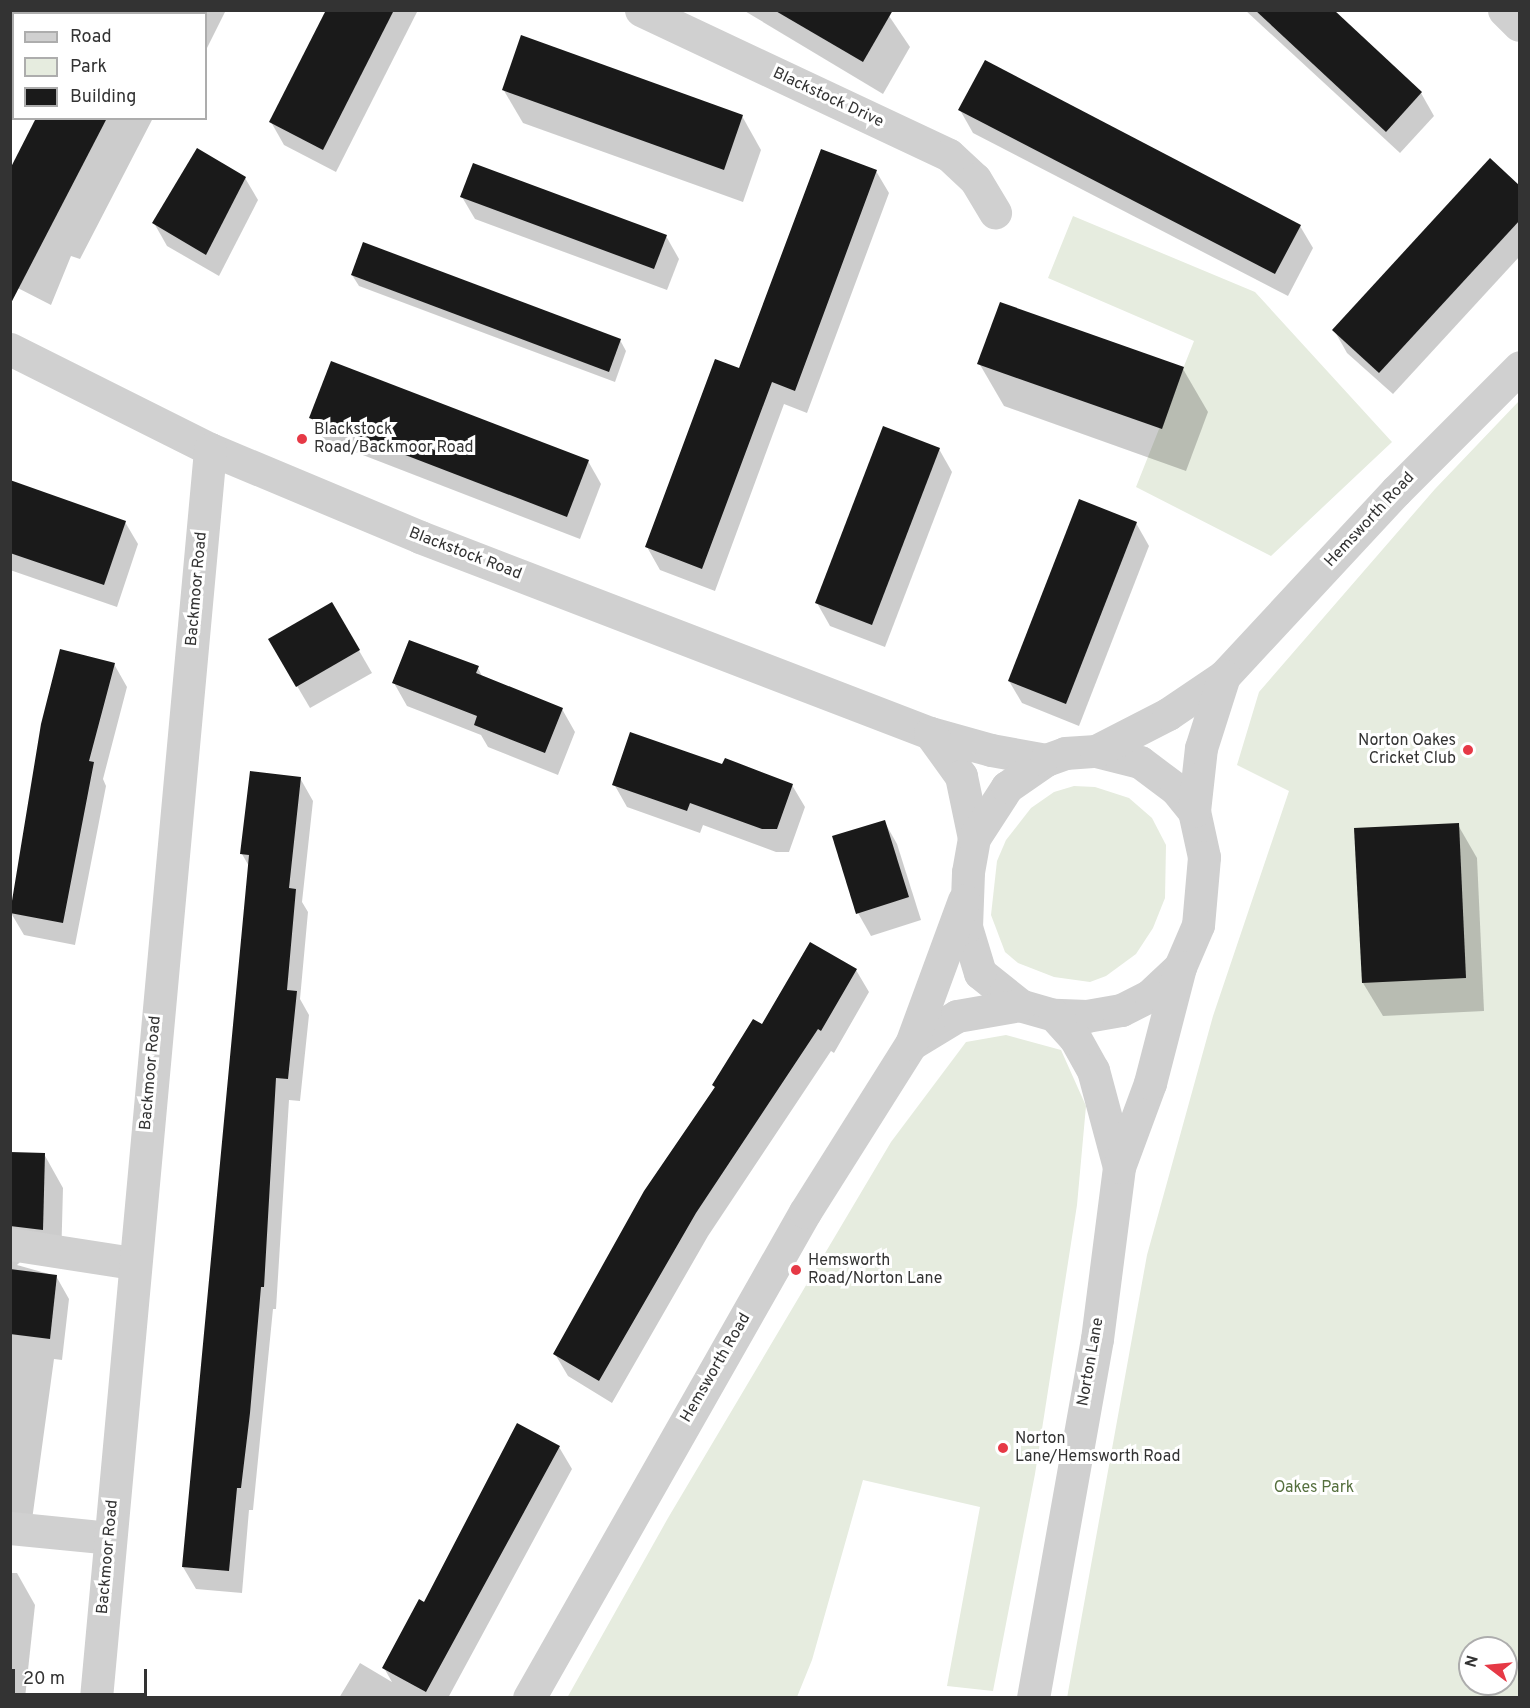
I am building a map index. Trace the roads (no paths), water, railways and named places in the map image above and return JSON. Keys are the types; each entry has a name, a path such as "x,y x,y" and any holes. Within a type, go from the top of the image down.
{"street":[{"name":"Blackstock Drive","path":"646,11 950,155 975,178 995,212"},
{"name":"Blackstock Road","path":"10,349 210,449 420,537 930,732 991,750 1046,760"},
{"name":"Hemsworth Road","path":"1096,751 1168,714 1224,676 1520,367"},
{"name":"Backmoor Road","path":"96,1698 133,1263 210,449"},
{"name":"Hemsworth Road","path":"1194,811 1201,748 1224,676"},
{"path":"930,732 961,776 974,838 964,900 966,927 980,973 1020,1005 1054,1015 1087,1016 1121,1010 1149,996 1180,968"},
{"path":"974,838 1007,787 1046,760 1065,753 1096,751 1140,762 1176,789 1194,811"},
{"name":"Norton Lane","path":"1033,1698 1097,1339 1119,1167 1150,1083 1180,968 1198,925 1203,891 1204,857 1194,811"},
{"name":"Hemsworth Road","path":"529,1698 805,1212 911,1044 964,900"},
{"name":"Hemsworth Road","path":"911,1044 957,1016 1020,1005"},
{"name":"Norton Lane","path":"1054,1015 1075,1038 1093,1070 1119,1167"},
{"path":"10,1244 133,1263"},
{"path":"10,1528 110,1538"}],"place":[{"name":"Blackstock Road/Backmoor Road","path":"302,439"},
{"name":"Norton Oakes Cricket Club","path":"1468,750"},
{"name":"Hemsworth Road/Norton Lane","path":"796,1270"},
{"name":"Norton Lane/Hemsworth Road","path":"1003,1448"}],"park label":[{"name":"Oakes Park","path":"1314,1488"}]}
